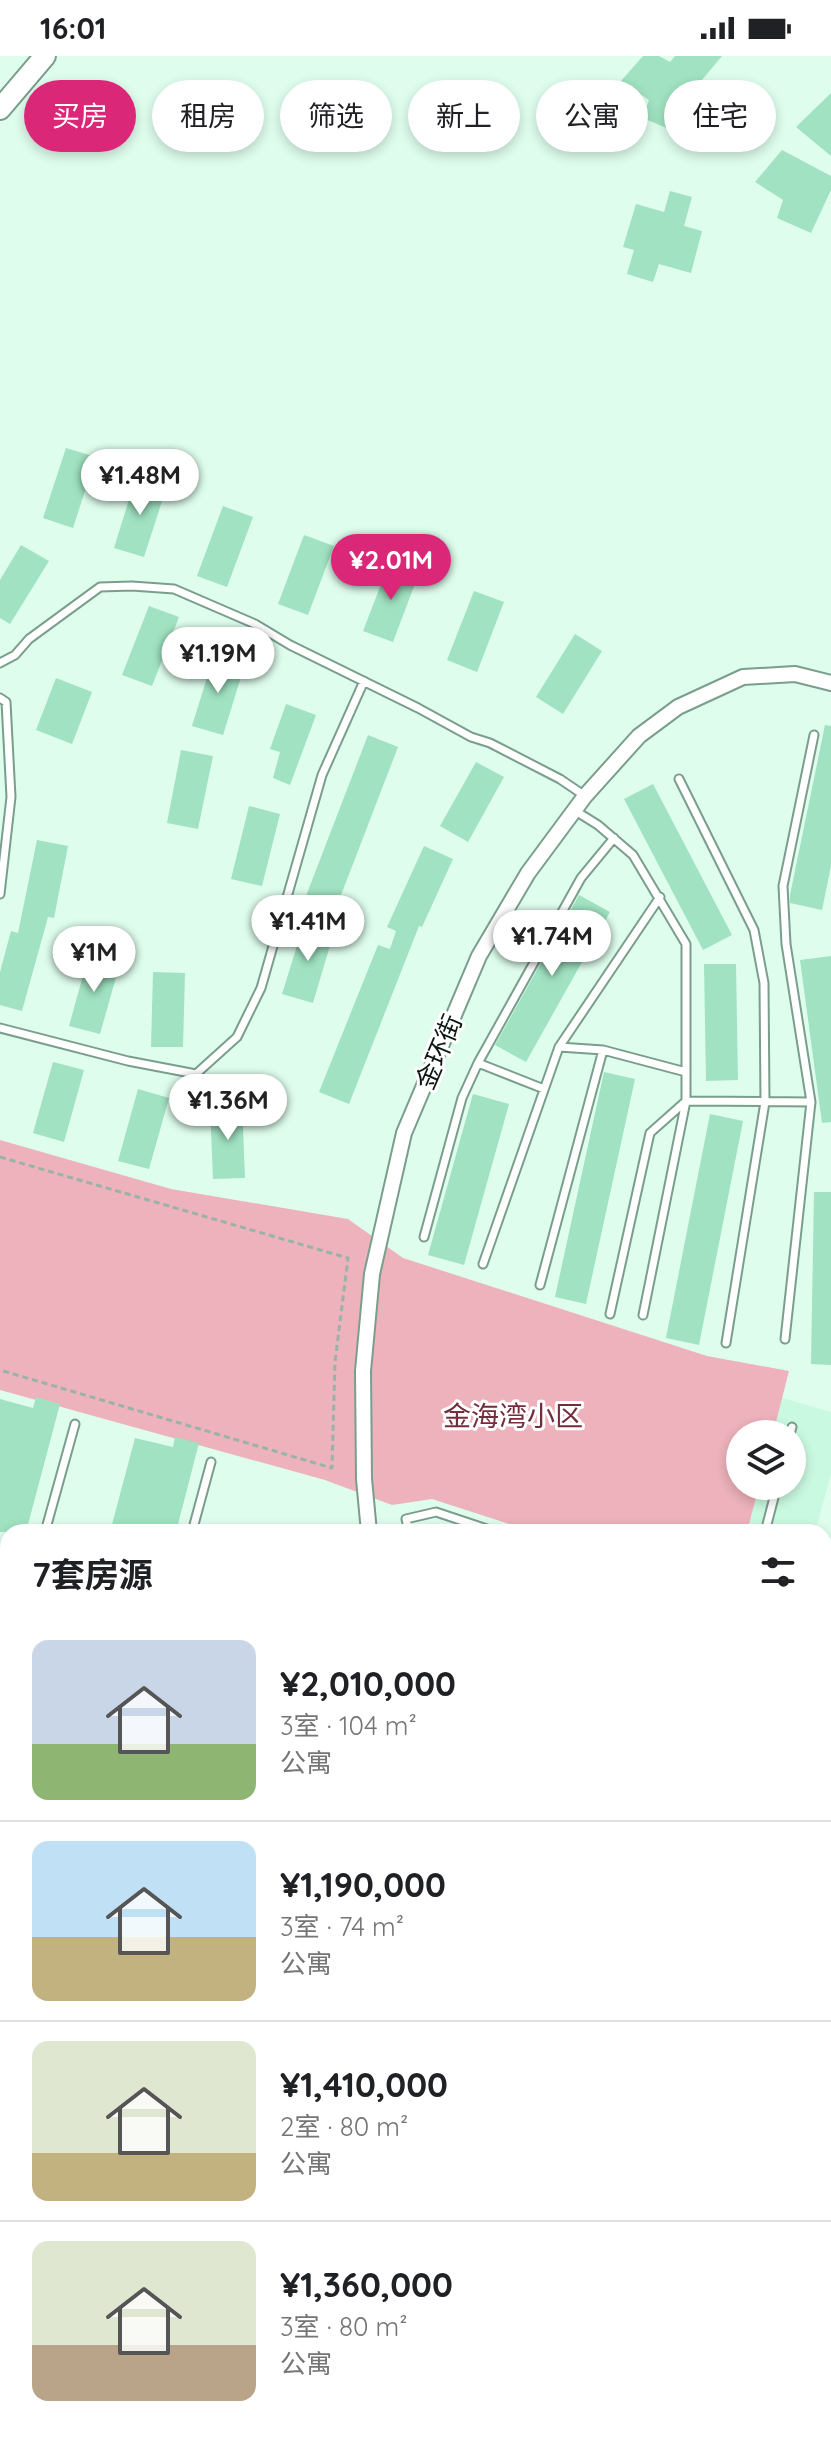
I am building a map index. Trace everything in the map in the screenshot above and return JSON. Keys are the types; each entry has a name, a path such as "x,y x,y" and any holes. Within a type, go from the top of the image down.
{"main road":[{"path":"0,109 45,56"}],"street":[{"name":"金环街","path":"368,1524 364,1479 364,1357 372,1274 404,1133 479,956 528,873 585,796 639,736 678,707 743,677 795,674 831,683"}],"lane":[{"path":"0,663 15,655 29,639 100,587 174,589 255,624 471,737 490,743 560,779 585,796"},
{"path":"0,1028 128,1061 196,1074 237,1037 261,988 322,775 364,681"},
{"path":"0,698 6,702 11,797 0,894"},
{"path":"785,1339 811,1102 786,944 783,886 814,735"},
{"path":"679,779 754,930 764,983 765,1102 726,1343"},
{"path":"574,810 633,855 686,944 686,1101 643,1315"},
{"path":"424,1237 462,1098 478,1063 581,878 614,838"},
{"path":"483,1264 559,1047 660,897"},
{"path":"559,1047 603,1050 686,1072"},
{"path":"540,1285 603,1050"},
{"path":"478,1063 544,1089"},
{"path":"610,1314 650,1133 686,1101 811,1102"},
{"path":"47,1524 75,1424"},
{"path":"194,1524 211,1462"},
{"path":"767,1524 773,1500"},
{"path":"407,1524 406,1519 436,1512 466,1524"}],"path":[{"path":"0,1157 348,1258 335,1362 332,1468 0,1370"}],"shaded area":[{"path":"0,1140 171,1189 348,1219 403,1258 707,1356 789,1371 777,1420 726,1420 726,1500 755,1500 749,1524 509,1524 432,1499 392,1505 325,1480 0,1390"},
{"path":"759,1391 831,1412 831,1474 817,1524 723,1524 734,1500 806,1500 806,1420 751,1420"}],"building":[{"path":"643,56 659,56 670,62 675,56 722,56 702,80 664,80 664,127 648,120 648,80 622,80"},
{"path":"831,93 831,156 796,127"},
{"path":"782,150 831,176 831,190 811,233 777,218 783,200 755,182"},
{"path":"670,191 692,197 684,226 702,231 691,273 659,264 653,282 627,274 634,250 623,247 636,204 664,212"},
{"path":"66,448 96,457 73,528 43,518"},
{"path":"136,477 167,486 144,557 114,548"},
{"path":"223,506 253,517 227,587 197,576"},
{"path":"304,535 334,546 308,615 278,604"},
{"path":"21,545 49,561 10,624 0,618 0,580"},
{"path":"390,561 419,573 393,642 363,631"},
{"path":"474,591 504,602 477,672 447,660"},
{"path":"149,606 179,617 152,686 122,675"},
{"path":"575,634 602,651 563,714 536,697"},
{"path":"214,655 245,664 223,735 192,726"},
{"path":"56,678 92,692 72,744 36,730"},
{"path":"286,704 316,715 290,785 273,778 280,752 270,749"},
{"path":"825,725 831,726 831,866 822,910 790,903 790,895"},
{"path":"368,735 398,747 336,908 306,896"},
{"path":"181,750 213,756 198,829 167,823"},
{"path":"476,762 504,777 468,842 440,826"},
{"path":"653,784 732,935 703,950 624,799"},
{"path":"249,806 280,814 262,886 231,879"},
{"path":"37,840 68,846 54,918 48,917 22,1011 0,1005 0,972 11,931 18,933"},
{"path":"424,846 453,859 422,927 419,926 349,1104 319,1092 378,945 390,949 396,931 387,927"},
{"path":"579,895 610,912 526,1062 495,1045"},
{"path":"304,923 334,932 313,1003 282,994"},
{"path":"89,954 120,963 100,1034 69,1026"},
{"path":"831,956 831,1122 822,1123 800,960"},
{"path":"704,964 736,964 738,1080 706,1081"},
{"path":"153,972 185,973 183,1047 151,1047"},
{"path":"53,1062 84,1070 64,1142 33,1133"},
{"path":"604,1072 635,1079 586,1304 555,1297"},
{"path":"138,1089 169,1098 149,1169 118,1161"},
{"path":"473,1094 509,1104 464,1265 428,1255"},
{"path":"242,1104 245,1178 213,1179 210,1105"},
{"path":"710,1114 743,1121 699,1345 666,1338"},
{"path":"814,1192 831,1192 831,1365 811,1364"},
{"path":"36,1397 60,1404 28,1524 0,1524 0,1399 33,1408"},
{"path":"175,1437 199,1443 178,1524 112,1524 135,1438 173,1447"}],"district":[{"name":"金海湾小区","path":"513,1416"}]}
